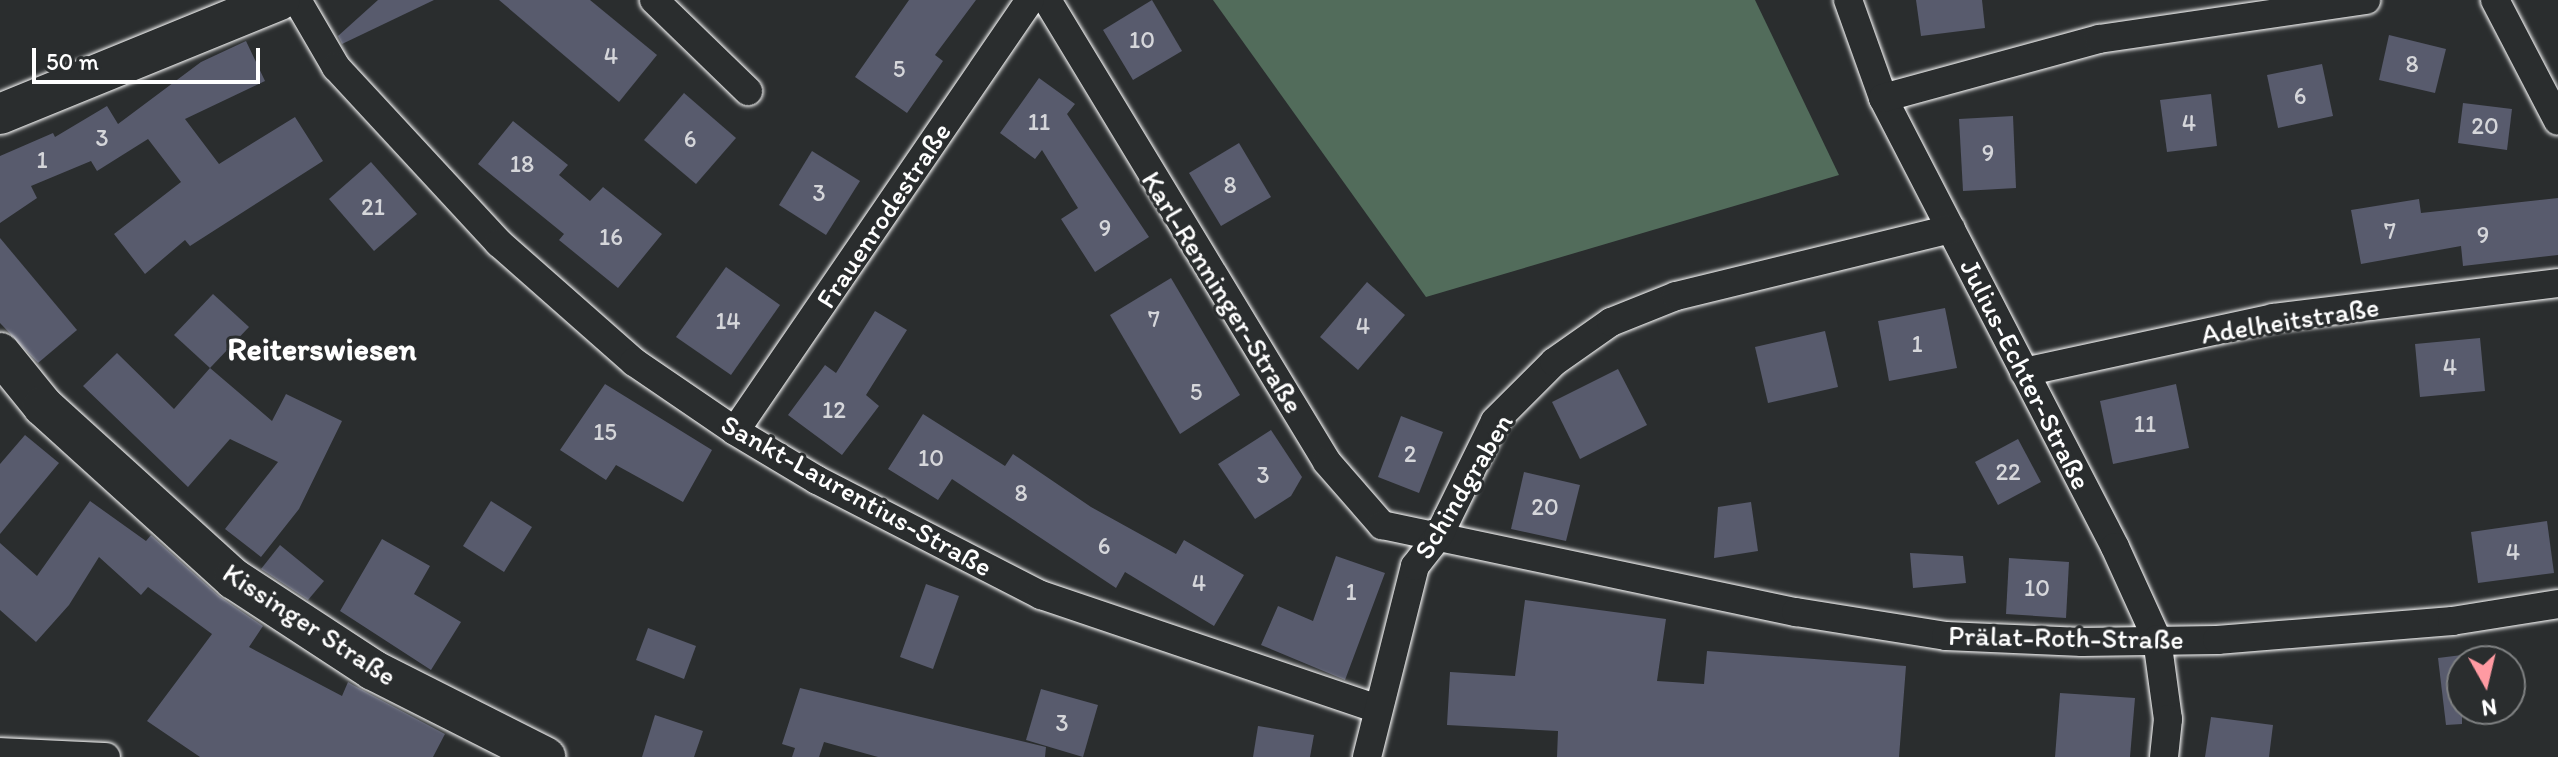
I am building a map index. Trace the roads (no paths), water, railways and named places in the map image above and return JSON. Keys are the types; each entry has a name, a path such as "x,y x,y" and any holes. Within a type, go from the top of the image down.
{"street":[{"path":"0,114 280,0"},
{"name":"Sankt-Laurentius-Straße","path":"297,0 336,67 499,243 634,362 735,431 817,480 1041,595 1377,709"},
{"path":"654,0 748,91"},
{"name":"Frauenrodestraße","path":"735,431 1030,0"},
{"name":"Karl-Renninger-Straße","path":"1047,0 1327,462 1382,525 1438,537"},
{"name":"Julius-Echter-Straße","path":"1848,0 1883,98 2157,639 2168,719 2164,757"},
{"path":"1883,98 2099,39 2366,0"},
{"path":"2495,0 2558,121"},
{"name":"Schindgraben","path":"1367,757 1415,566 1438,537 1495,421 1554,362 1611,322 1676,296 1951,229"},
{"name":"Adelheitstraße","path":"2024,372 2273,318 2558,283"},
{"name":"Kissinger Straße","path":"0,353 43,406 234,579 373,670 545,757"},
{"name":"Prälat-Roth-Straße","path":"1438,537 1796,612 1946,636 2082,642 2217,640 2436,622 2558,604"},
{"path":"0,752 106,757"}],"district":[{"name":"Reiterswiesen","path":"322,349"}]}
